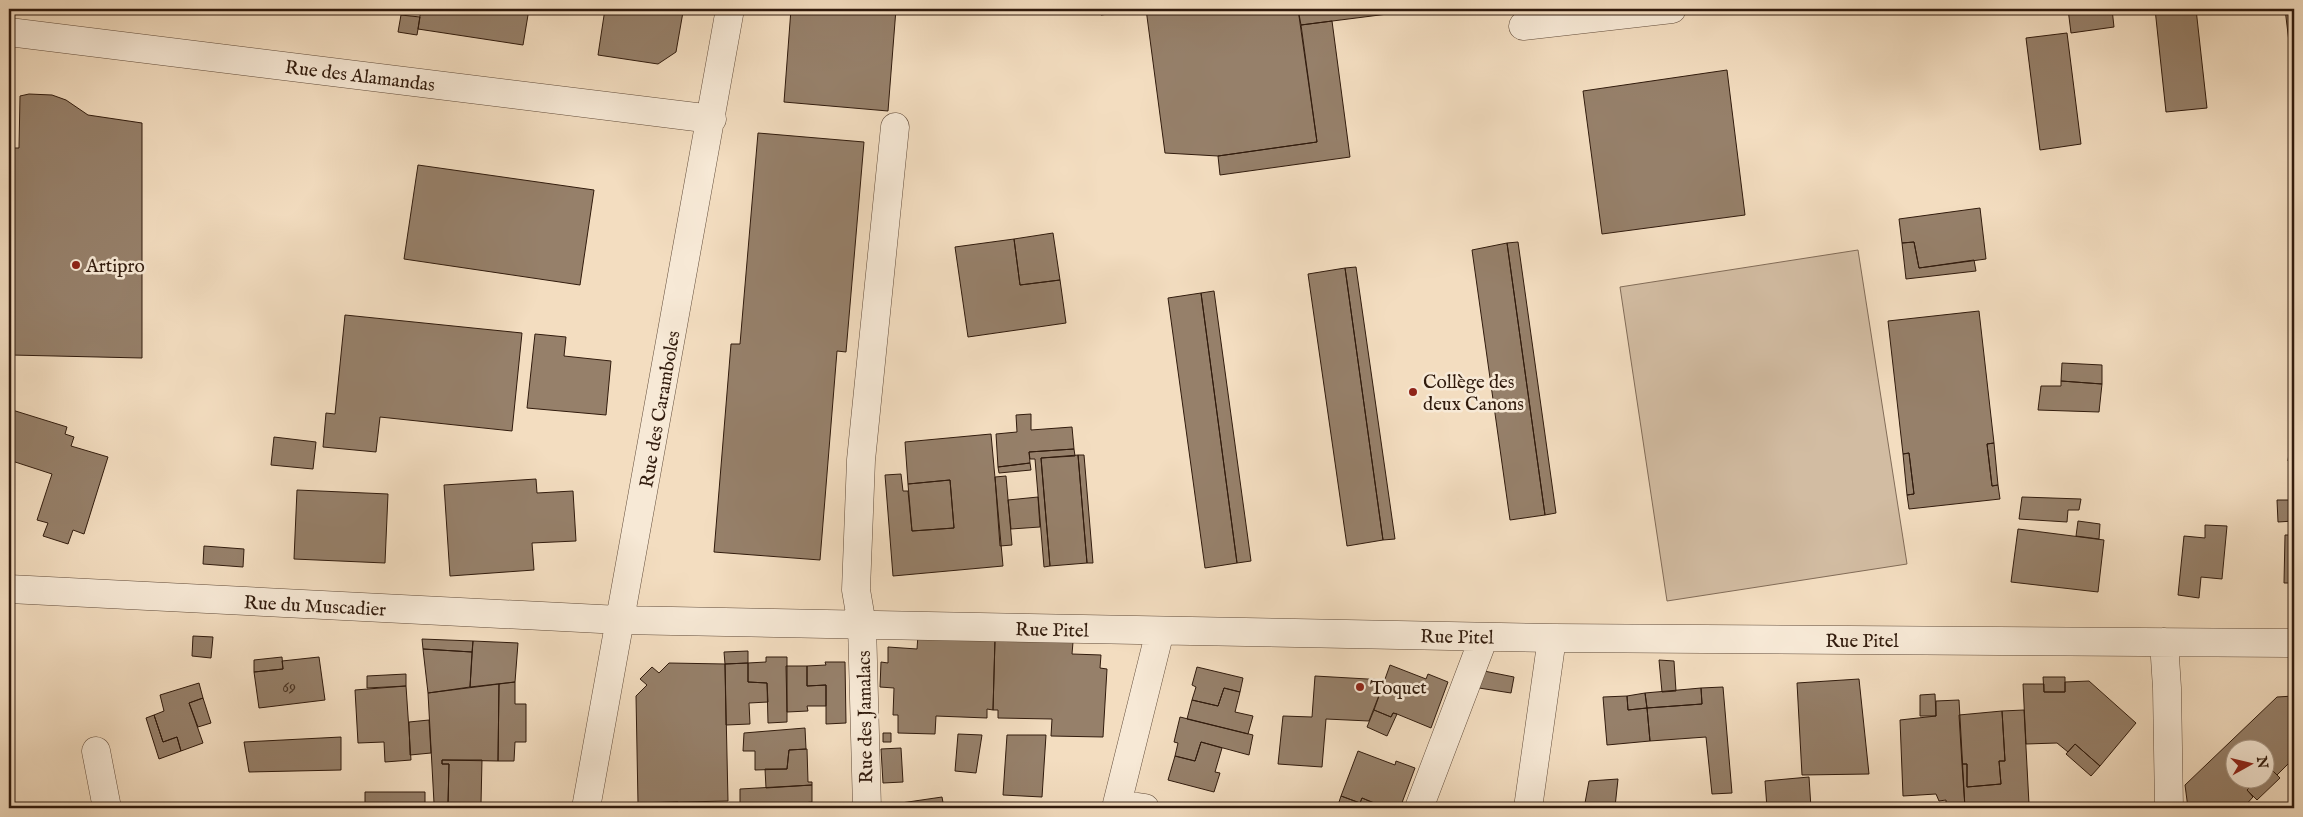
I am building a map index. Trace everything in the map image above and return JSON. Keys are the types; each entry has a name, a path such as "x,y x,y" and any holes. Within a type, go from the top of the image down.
{"street":[{"name":"Rue des Caramboles","path":"586,808 712,119 730,9"},
{"path":"1523,26 1672,9"},
{"name":"Rue des Alamandas","path":"9,32 712,119"},
{"name":"Rue des Jamalacs","path":"867,808 862,625 856,590 862,460 895,127"},
{"name":"Rue du Muscadier","path":"9,590 620,620"},
{"name":"Rue Pitel","path":"620,620 1552,638 2294,642"},
{"path":"1145,808 1116,806 1160,631"},
{"path":"1419,808 1484,637"},
{"path":"1528,808 1552,638"},
{"path":"2164,642 2168,688 2170,808"},
{"path":"96,751 107,808"}],"shaded area":[{"path":"1858,250 1907,564 1667,601 1620,287"}],"building":[{"path":"421,9 529,9 523,45 418,29"},
{"path":"605,9 665,9 683,12 676,52 658,64 598,55"},
{"path":"791,9 896,9 888,111 784,102"},
{"path":"1100,9 1146,9 1101,15"},
{"path":"1146,9 1298,9 1317,142 1218,156 1165,153"},
{"path":"1298,9 1427,9 1301,25"},
{"path":"2068,9 2112,9 2114,27 2071,33"},
{"path":"2155,9 2196,9 2207,108 2166,112"},
{"path":"2285,9 2294,9 2294,83"},
{"path":"401,15 420,17 417,35 398,32"},
{"path":"1332,21 1350,157 1220,175 1218,156 1317,142 1301,25"},
{"path":"2067,33 2081,144 2040,150 2026,38"},
{"path":"1727,70 1745,215 1602,234 1583,91"},
{"name":"Artipro","path":"29,94 52,95 66,100 88,115 142,123 142,358 11,355 9,148 19,148 20,96"},
{"path":"758,133 864,142 846,352 837,351 820,560 714,552 731,344 740,344"},
{"path":"418,165 594,190 580,285 404,259"},
{"path":"1980,208 1986,259 1919,268 1914,242 1902,243 1899,219"},
{"path":"1053,233 1060,280 1020,285 1014,239"},
{"path":"1014,239 1020,285 1060,280 1066,323 968,337 955,247"},
{"path":"1518,242 1556,513 1545,515 1507,243"},
{"path":"1914,242 1919,268 1974,260 1976,271 1906,279 1902,243"},
{"path":"1507,243 1545,515 1510,520 1472,250"},
{"path":"1356,267 1395,539 1383,540 1345,268"},
{"path":"1345,268 1383,540 1347,546 1308,274"},
{"path":"1214,291 1251,561 1237,563 1201,293"},
{"path":"1201,293 1237,563 1205,568 1168,298"},
{"path":"1979,311 1994,443 1987,444 1992,486 1998,485 2000,499 1909,509 1907,495 1914,494 1909,453 1903,454 1888,321"},
{"path":"345,315 522,333 512,431 380,417 376,452 323,447 326,413 335,414"},
{"path":"535,334 566,337 564,356 611,361 606,415 527,408"},
{"path":"2062,363 2102,365 2102,384 2061,381"},
{"path":"2061,381 2102,384 2099,412 2038,410 2041,386 2061,386"},
{"path":"9,409 67,427 65,434 74,437 71,446 108,457 84,534 73,530 68,544 43,536 48,523 37,520 52,474 9,460"},
{"path":"1031,414 1031,430 1072,427 1074,449 1029,452 1030,463 998,467 996,434 1017,432 1016,415"},
{"path":"2292,429 2294,430 2294,462 2288,461"},
{"path":"991,434 1003,566 893,576 885,475 901,474 903,491 908,491 912,531 954,528 950,480 908,484 905,442"},
{"path":"274,437 316,442 313,469 271,465"},
{"path":"1994,443 1998,485 1992,486 1987,444"},
{"path":"1074,449 1075,456 1041,458 1050,566 1044,567 1035,459 1030,459 1029,452"},
{"path":"1909,453 1914,494 1907,495 1903,454"},
{"path":"1078,455 1084,455 1093,563 1087,563"},
{"path":"1078,455 1087,563 1050,566 1041,458"},
{"path":"1030,463 1031,470 999,473 998,467"},
{"path":"1006,476 1012,545 1000,546 995,477"},
{"path":"536,479 537,493 573,491 576,541 532,543 534,570 450,576 444,485"},
{"path":"950,480 954,528 912,531 908,484"},
{"path":"297,490 388,494 385,563 294,559"},
{"path":"1038,497 1040,527 1011,529 1008,500"},
{"path":"2022,497 2081,499 2079,510 2068,510 2067,522 2019,519"},
{"path":"2277,500 2294,500 2294,521 2278,522"},
{"path":"2078,521 2100,524 2099,539 2076,536"},
{"path":"2205,525 2227,526 2222,579 2201,577 2199,598 2178,595 2184,536 2205,538"},
{"path":"2018,529 2104,540 2098,592 2011,582"},
{"path":"2285,535 2294,535 2294,583 2284,583"},
{"path":"204,546 244,549 243,567 203,564"},
{"path":"918,635 995,639 993,710 987,709 987,718 936,716 935,734 898,733 898,715 893,715 894,688 880,687 881,662 888,663 888,647 917,649"},
{"path":"193,636 213,637 211,658 192,656"},
{"path":"422,639 473,641 472,652 423,649"},
{"path":"995,639 1073,642 1072,654 1101,655 1100,668 1107,669 1103,737 1051,736 1052,719 998,718 998,710 993,710"},
{"path":"473,641 518,643 515,682 470,687"},
{"path":"423,649 472,652 470,687 428,693"},
{"path":"748,651 748,663 725,664 724,652"},
{"path":"282,657 283,669 254,672 254,660"},
{"path":"319,657 325,700 259,708 254,672 283,669 282,661"},
{"path":"766,657 787,657 787,722 768,723 767,683 748,682 748,663 766,662"},
{"path":"1659,660 1674,661 1676,691 1662,692"},
{"path":"825,662 845,662 846,723 826,724 826,685 807,686 807,666 826,665"},
{"path":"669,663 725,664 728,801 638,803 636,696 647,685 640,679 652,667 659,673"},
{"path":"748,663 748,682 767,683 768,702 749,703 750,724 726,725 725,664"},
{"path":"1390,665 1426,679 1428,674 1448,682 1431,728 1397,714 1393,713 1391,717 1374,710"},
{"path":"786,666 807,666 807,686 826,685 826,706 807,706 808,711 787,712"},
{"path":"1197,667 1243,678 1240,692 1224,688 1218,706 1192,700 1196,687 1192,685"},
{"path":"1484,671 1514,677 1511,693 1479,688"},
{"path":"406,674 406,686 367,688 367,676"},
{"path":"1315,676 1385,680 1369,721 1326,719 1322,767 1278,764 1283,716 1312,717"},
{"path":"2043,677 2065,677 2065,692 2044,692"},
{"path":"1859,679 1869,774 1802,775 1797,683"},
{"path":"2089,681 2136,723 2100,766 2075,744 2068,752 2057,743 2026,744 2023,684 2044,684 2044,692 2065,692 2065,682"},
{"path":"515,682 515,704 526,704 526,742 515,742 514,761 498,761 499,684"},
{"path":"199,683 203,698 189,703 203,743 181,751 177,737 163,742 154,715 164,711 160,695"},
{"path":"499,684 498,761 442,760 442,764 449,764 448,804 434,803 428,693"},
{"path":"406,686 411,760 385,762 384,742 358,743 355,690"},
{"path":"1723,687 1732,793 1712,794 1706,737 1650,741 1647,708 1702,704 1701,688"},
{"path":"1224,688 1240,692 1235,712 1253,716 1248,734 1187,719 1192,700 1218,706"},
{"path":"1701,688 1702,704 1647,708 1645,693"},
{"path":"1645,693 1647,708 1628,710 1627,696"},
{"path":"1935,694 1936,716 1920,716 1920,695"},
{"path":"1627,696 1628,710 1647,708 1650,741 1607,745 1603,697"},
{"path":"2294,696 2294,758 2277,775 2276,740 2232,740 2277,697"},
{"path":"203,698 211,723 198,727 189,703"},
{"path":"1959,700 1965,808 1946,808 1946,800 1939,801 1936,794 1903,796 1900,720 1936,716 1936,701"},
{"path":"1374,710 1391,717 1393,713 1397,714 1387,736 1367,727"},
{"path":"2024,710 2029,804 1965,808 1962,764 1967,764 1967,787 2001,784 1999,761 2005,761 2002,711"},
{"path":"2002,711 2005,761 1999,761 2001,784 1967,787 1967,764 1962,764 1959,715"},
{"path":"154,715 163,742 177,737 181,751 159,759 146,718"},
{"path":"1180,717 1253,735 1249,755 1201,742 1195,761 1175,756 1178,743 1174,742"},
{"path":"429,720 431,753 410,755 409,722"},
{"path":"805,728 806,749 789,750 787,769 755,770 755,751 743,751 744,733"},
{"path":"883,733 891,733 891,742 883,742"},
{"path":"958,734 982,735 976,773 955,771"},
{"path":"1007,735 1046,735 1042,797 1003,795"},
{"path":"341,737 341,770 249,772 244,742"},
{"path":"1201,742 1222,748 1215,772 1220,773 1214,792 1168,780 1175,756 1195,761"},
{"path":"2075,744 2100,766 2091,776 2066,754"},
{"path":"2226,746 2226,790 2247,790 2253,797 2243,808 2188,808 2185,785"},
{"path":"901,748 903,782 883,783 881,749"},
{"path":"807,749 808,782 812,782 812,785 766,788 765,769 787,769 789,750"},
{"path":"1358,751 1395,765 1396,761 1415,768 1400,808 1387,808 1362,798 1360,803 1341,796"},
{"path":"442,760 482,760 481,804 448,804 449,764 442,764"},
{"path":"2276,774 2280,778 2276,782"},
{"path":"1809,777 1811,808 1767,808 1765,781"},
{"path":"1618,779 1615,807 1585,803 1589,781"},
{"path":"812,785 812,802 803,803 804,807 740,808 740,789"},
{"path":"2247,790 2267,790 2257,800"},
{"path":"365,792 425,792 425,808 365,808"},
{"path":"1341,796 1360,803 1362,798 1378,805 1377,808 1337,808"},
{"path":"942,797 944,808 901,808 901,803"},
{"path":"678,802 678,808 627,808 627,803"},
{"path":"1585,803 1615,807 1623,808 1584,808"}],"place":[{"name":"Artipro","path":"76,265"},
{"name":"Collège des deux Canons","path":"1413,392"},
{"name":"Toquet","path":"1360,687"}]}
